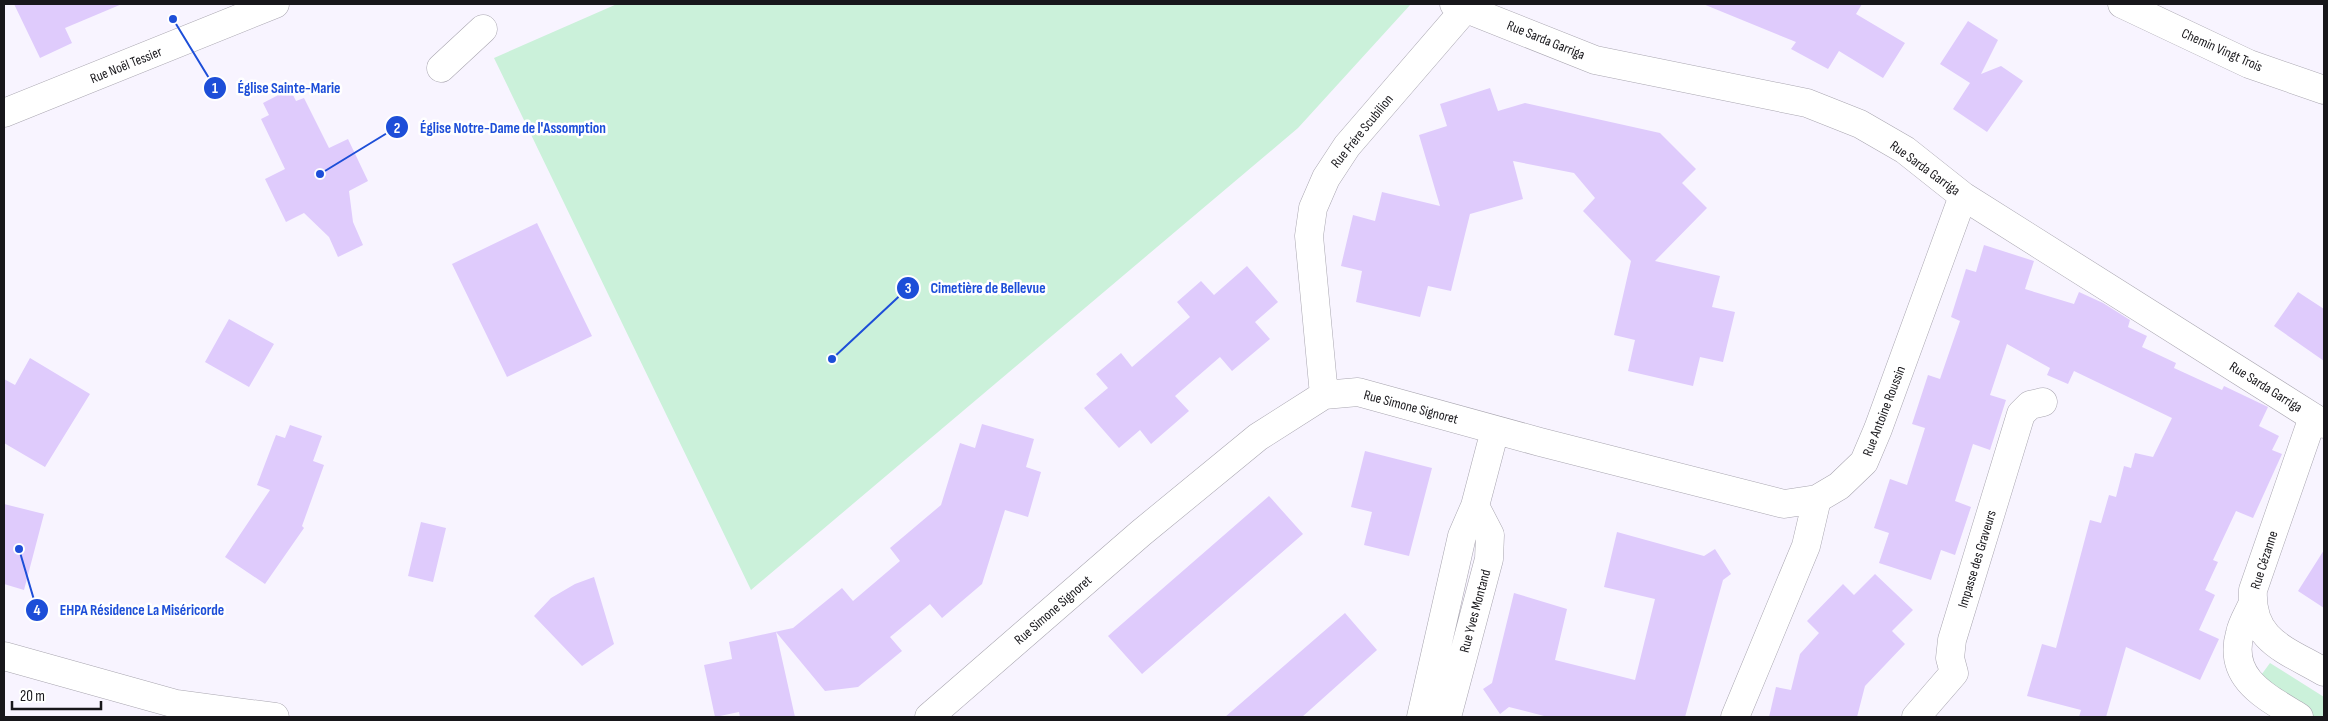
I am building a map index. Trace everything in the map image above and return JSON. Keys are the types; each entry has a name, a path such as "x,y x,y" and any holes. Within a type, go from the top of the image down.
{"street":[{"name":"Rue Noël Tessier","path":"4,113 275,4"},
{"name":"Chemin Vingt Trois","path":"2122,4 2249,64 2324,90"},
{"name":"Rue Sarda Garriga","path":"1460,6 1595,60 1807,103 1860,124 1905,150 1963,196 2318,421"},
{"name":"Rue Frére Scubilion","path":"1324,395 1309,236 1313,208 1326,178 1347,146 1460,6"},
{"path":"441,68 483,29"},
{"name":"Rue Antoine Roussin","path":"1817,499 1839,486 1864,462 1878,429 1963,196"},
{"name":"Rue Simone Signoret","path":"928,717 1141,534 1258,437 1324,395 1358,392 1495,430 1784,504 1817,499"},
{"name":"Impasse des Graveurs","path":"1916,717 1954,673 1950,658 1952,640 2021,414 2030,405 2043,402"},
{"name":"Rue Cézanne","path":"2318,421 2253,590 2252,605 2260,629 2268,639 2324,672"},
{"name":"Rue Yves Montand","path":"1421,717 1462,536 1475,506 1495,430"},
{"path":"1735,717 1806,546 1817,499"},
{"name":"Rue Yves Montand","path":"1447,717 1489,559 1490,535 1475,506"},
{"path":"2252,605 2240,634 2238,655 2244,675 2255,690 2299,717"},
{"path":"4,656 176,704 275,717"}],"green space":[{"path":"617,4 1411,4 1298,128 751,590 494,58"},
{"path":"2270,663 2324,697 2324,717 2311,717 2256,682"}],"building":[{"path":"14,4 122,4 65,28 72,43 40,58"},
{"path":"1703,4 1862,4 1856,14 1905,43 1883,78 1839,51 1828,69 1791,49 1796,42"},
{"path":"1968,21 1998,40 1981,74 2001,66 2023,81 1987,132 1953,109 1970,83 1940,64"},
{"path":"1490,88 1498,111 1525,103 1660,133 1696,169 1682,183 1707,208 1655,261 1720,276 1712,307 1735,312 1723,362 1700,357 1693,386 1628,371 1635,340 1614,335 1631,261 1583,211 1595,198 1574,173 1513,161 1523,199 1470,214 1451,291 1428,286 1420,317 1356,302 1362,271 1341,266 1353,215 1375,221 1382,192 1440,206 1419,135 1447,126 1440,104"},
{"path":"290,89 296,101 304,98 329,148 348,139 368,181 349,191 353,222 363,245 338,257 329,237 304,213 286,222 265,179 285,169 261,119 269,115 263,103"},
{"path":"537,223 592,336 507,377 452,264"},
{"path":"1984,245 2034,261 2025,289 2074,304 2079,292 2103,303 2130,320 2128,327 2147,336 2142,347 2176,363 2174,368 2222,390 2224,386 2268,407 2259,426 2279,436 2272,450 2282,454 2253,518 2236,511 2213,560 2218,562 2205,590 2215,595 2199,630 2219,639 2200,680 2126,647 2106,717 2079,717 2081,710 2027,696 2042,644 2056,648 2090,520 2101,523 2109,495 2116,497 2124,466 2131,468 2135,453 2153,457 2172,418 2074,371 2068,384 2047,375 2050,368 2007,344 1990,395 2006,400 1990,450 1973,444 1955,501 1971,507 1955,555 1941,550 1931,580 1879,563 1889,533 1874,528 1890,479 1907,485 1925,428 1912,424 1928,375 1940,379 1960,321 1951,317 1966,269 1976,272"},
{"path":"1247,266 1278,302 1255,322 1270,339 1232,371 1220,357 1175,396 1189,411 1151,444 1140,430 1119,448 1084,408 1108,388 1096,374 1121,353 1132,367 1190,317 1177,302 1201,281 1214,295"},
{"path":"2298,292 2324,309 2324,361 2274,326"},
{"path":"229,319 274,344 249,387 205,362"},
{"path":"30,358 90,394 45,467 4,443 4,379 15,385"},
{"path":"982,424 1034,439 1026,467 1041,472 1028,517 1005,510 982,584 942,618 930,604 890,637 902,651 858,687 825,691 776,632 795,717 740,717 739,712 715,717 704,665 732,659 729,642 793,628 842,588 853,601 900,561 890,548 941,505 960,443 975,448"},
{"path":"290,425 322,436 313,461 324,465 302,526 304,528 265,584 225,557 270,490 257,485 276,435 285,438"},
{"path":"1365,451 1432,468 1409,556 1364,545 1372,512 1351,507"},
{"path":"1269,496 1303,534 1142,674 1108,636"},
{"path":"4,504 44,514 24,590 4,584"},
{"path":"421,522 446,528 433,582 408,576"},
{"path":"1617,532 1704,556 1715,549 1731,574 1723,580 1685,717 1548,717 1509,707 1500,714 1483,689 1492,683 1514,593 1567,609 1555,660 1635,680 1655,599 1604,587"},
{"path":"2324,550 2324,608 2298,591"},
{"path":"1875,574 1913,610 1892,631 1905,644 1865,686 1857,717 1769,717 1776,687 1791,690 1800,654 1819,633 1807,621 1843,584 1854,595"},
{"path":"594,577 614,644 582,666 534,616 551,598 575,584"},
{"path":"1345,613 1377,650 1302,717 1225,717"}],"place":[{"name":"Église Sainte-Marie","path":"173,19"},
{"name":"Église Notre-Dame de l'Assomption","path":"320,174"},
{"name":"Cimetière de Bellevue","path":"832,359"},
{"name":"EHPA Résidence La Miséricorde","path":"19,549"}]}
